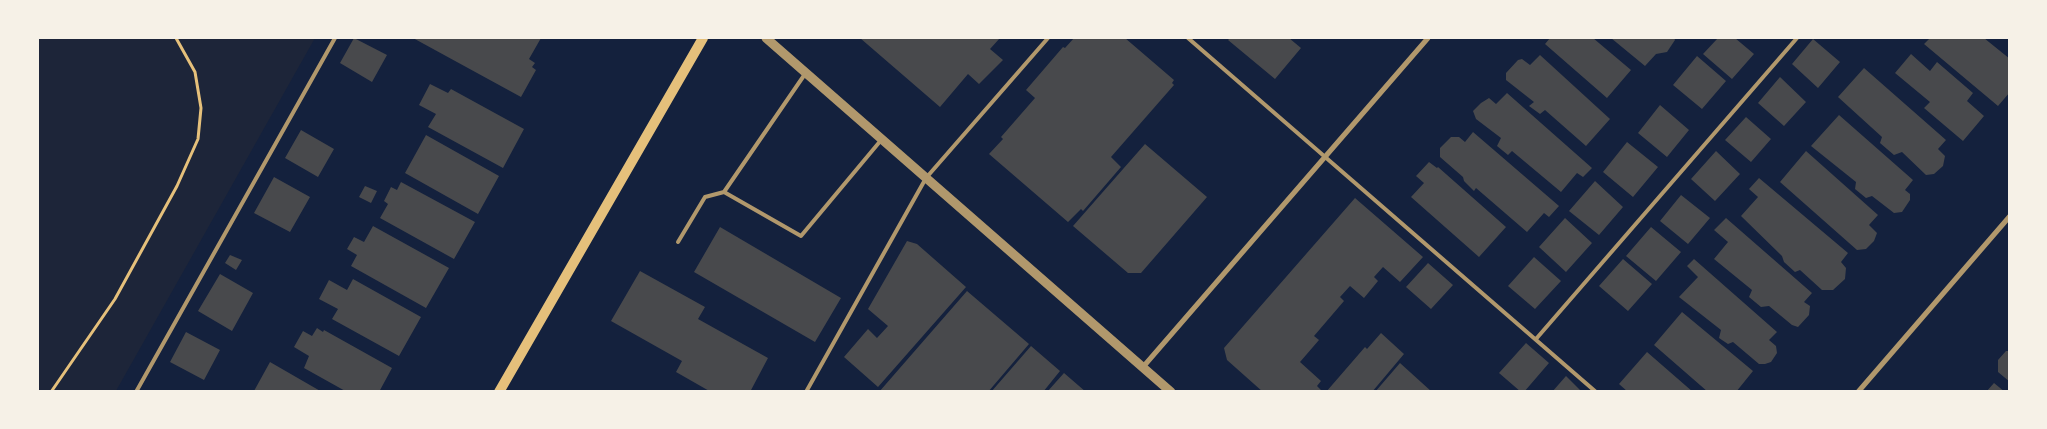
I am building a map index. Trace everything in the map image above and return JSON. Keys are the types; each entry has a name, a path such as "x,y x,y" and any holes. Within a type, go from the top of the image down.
{"main road":[{"path":"500,392 703,38"}],"street":[{"path":"766,38 1171,392"},
{"path":"1143,367 1428,38"},
{"path":"1858,392 2010,216"}],"lane":[{"path":"136,392 335,38"},
{"path":"806,392 926,178 1048,38"},
{"path":"1188,38 1596,392"},
{"path":"1536,340 1797,38"},
{"path":"678,242 705,197 724,192 806,73"},
{"path":"724,192 801,236 882,139"}],"path":[{"path":"51,392 115,299 177,186 198,138 201,108 195,72 176,38"}],"shaded area":[{"path":"38,38 315,38 116,391 38,391"}],"building":[{"path":"354,38 387,55 372,82 340,63"},
{"path":"413,38 541,38 529,59 535,63 532,67 536,70 521,97"},
{"path":"860,38 1000,38 990,49 1003,60 979,84 968,74 940,107"},
{"path":"1074,38 1125,38 1174,80 1172,83 1174,85 1111,157 1121,167 1083,211 1081,209 1068,222 989,154 1003,139 1001,137 1035,98 1026,90 1063,47 1065,48"},
{"path":"1230,38 1289,38 1301,48 1275,79 1228,40"},
{"path":"1550,38 1593,38 1631,70 1607,98 1545,44"},
{"path":"1611,38 1674,38 1675,40 1667,52 1656,54 1645,66"},
{"path":"1718,38 1735,38 1754,54 1732,79 1703,54"},
{"path":"1930,38 1984,38 2010,59 2010,92 1998,106 1924,44"},
{"path":"1813,39 1840,62 1818,88 1792,64"},
{"path":"1911,54 1930,71 1937,62 1973,93 1967,101 1984,116 1963,141 1924,108 1930,102 1895,73"},
{"path":"1540,55 1610,119 1586,146 1545,110 1540,114 1529,106 1534,102 1506,80 1506,73 1518,60 1522,59 1530,65"},
{"path":"1697,56 1726,81 1702,109 1673,85"},
{"path":"1864,68 1946,140 1938,149 1945,156 1943,166 1934,174 1926,175 1902,152 1894,155 1880,143 1882,137 1838,97"},
{"path":"1780,77 1806,102 1784,126 1758,103"},
{"path":"430,84 448,93 451,89 524,129 503,168 428,127 436,114 419,105"},
{"path":"1507,93 1592,168 1583,177 1577,173 1561,192 1512,151 1508,155 1497,146 1501,138 1476,119 1473,111 1489,98 1496,104"},
{"path":"1660,105 1689,130 1667,157 1638,133"},
{"path":"1839,115 1913,180 1905,190 1910,194 1910,200 1902,212 1894,213 1872,196 1866,198 1855,189 1856,182 1811,146"},
{"path":"1746,117 1771,139 1751,162 1725,140"},
{"path":"301,130 334,149 318,177 285,158"},
{"path":"1473,132 1559,206 1549,217 1544,213 1527,232 1476,188 1474,191 1464,181 1463,177 1440,157 1440,148 1451,137 1459,137 1465,142"},
{"path":"426,135 499,176 478,214 405,173"},
{"path":"1627,142 1658,167 1633,197 1603,172"},
{"path":"1145,144 1207,197 1141,273 1128,273 1073,226"},
{"path":"1716,151 1740,174 1715,201 1691,179"},
{"path":"1806,151 1878,215 1869,225 1877,233 1874,241 1866,249 1857,250 1780,182"},
{"path":"1429,162 1438,167 1506,227 1479,257 1411,197 1424,183 1416,176"},
{"path":"274,177 310,197 290,232 254,213"},
{"path":"1759,178 1848,253 1841,262 1846,268 1845,279 1833,290 1822,290 1800,270 1795,272 1784,262 1782,256 1741,216 1758,197 1749,189"},
{"path":"1595,181 1623,207 1599,235 1569,211"},
{"path":"401,182 475,222 454,259 380,218 388,204 384,201 391,187 397,190"},
{"path":"365,186 377,191 371,203 359,197"},
{"path":"1681,195 1710,218 1688,244 1660,221"},
{"path":"1355,198 1423,257 1400,282 1383,267 1374,277 1378,281 1364,298 1350,286 1340,297 1344,301 1314,336 1319,340 1300,362 1321,381 1317,386 1323,392 1263,392 1227,360 1224,348"},
{"path":"1565,218 1592,243 1566,272 1539,247"},
{"path":"1726,218 1812,293 1804,302 1810,306 1809,315 1798,327 1792,325 1769,306 1761,307 1749,297 1752,290 1714,259 1728,242 1714,230"},
{"path":"373,226 449,268 426,308 351,266 357,255 347,249 354,237 364,242"},
{"path":"720,227 841,298 815,342 694,272"},
{"path":"1651,227 1681,252 1656,281 1626,256"},
{"path":"907,241 917,244 966,287 878,387 844,357 868,329 877,338 888,326 868,309"},
{"path":"230,255 242,260 236,270 225,263"},
{"path":"1534,257 1561,281 1535,309 1508,286"},
{"path":"1623,259 1652,284 1628,311 1599,286"},
{"path":"1694,259 1777,332 1769,340 1776,346 1777,353 1771,362 1759,364 1733,342 1728,344 1719,338 1721,330 1679,297 1698,277 1687,266"},
{"path":"1428,263 1453,285 1431,309 1406,287"},
{"path":"640,271 705,307 698,319 768,358 750,392 711,392 676,372 682,361 611,321"},
{"path":"220,274 253,293 232,331 198,311"},
{"path":"353,279 421,317 399,356 332,319 338,309 319,299 329,280 347,290"},
{"path":"967,291 1029,344 988,392 879,392"},
{"path":"1682,312 1753,371 1736,392 1708,392 1654,345"},
{"path":"317,328 323,332 324,330 392,368 379,392 347,392 304,368 309,356 294,347 303,331 312,336"},
{"path":"186,332 220,350 204,380 170,362"},
{"path":"1381,333 1404,354 1372,392 1326,392 1365,347 1367,349"},
{"path":"1526,343 1549,363 1524,392 1521,392 1499,373"},
{"path":"1031,346 1060,371 1043,392 991,392"},
{"path":"2006,351 2010,351 2010,382 1998,372 1998,360"},
{"path":"1647,352 1693,392 1628,392 1619,384"},
{"path":"270,362 322,392 255,392"},
{"path":"1400,363 1432,392 1375,392"},
{"path":"1064,373 1086,392 1047,392"},
{"path":"1566,376 1582,392 1552,392"},
{"path":"1994,383 2005,392 1986,392"}]}
